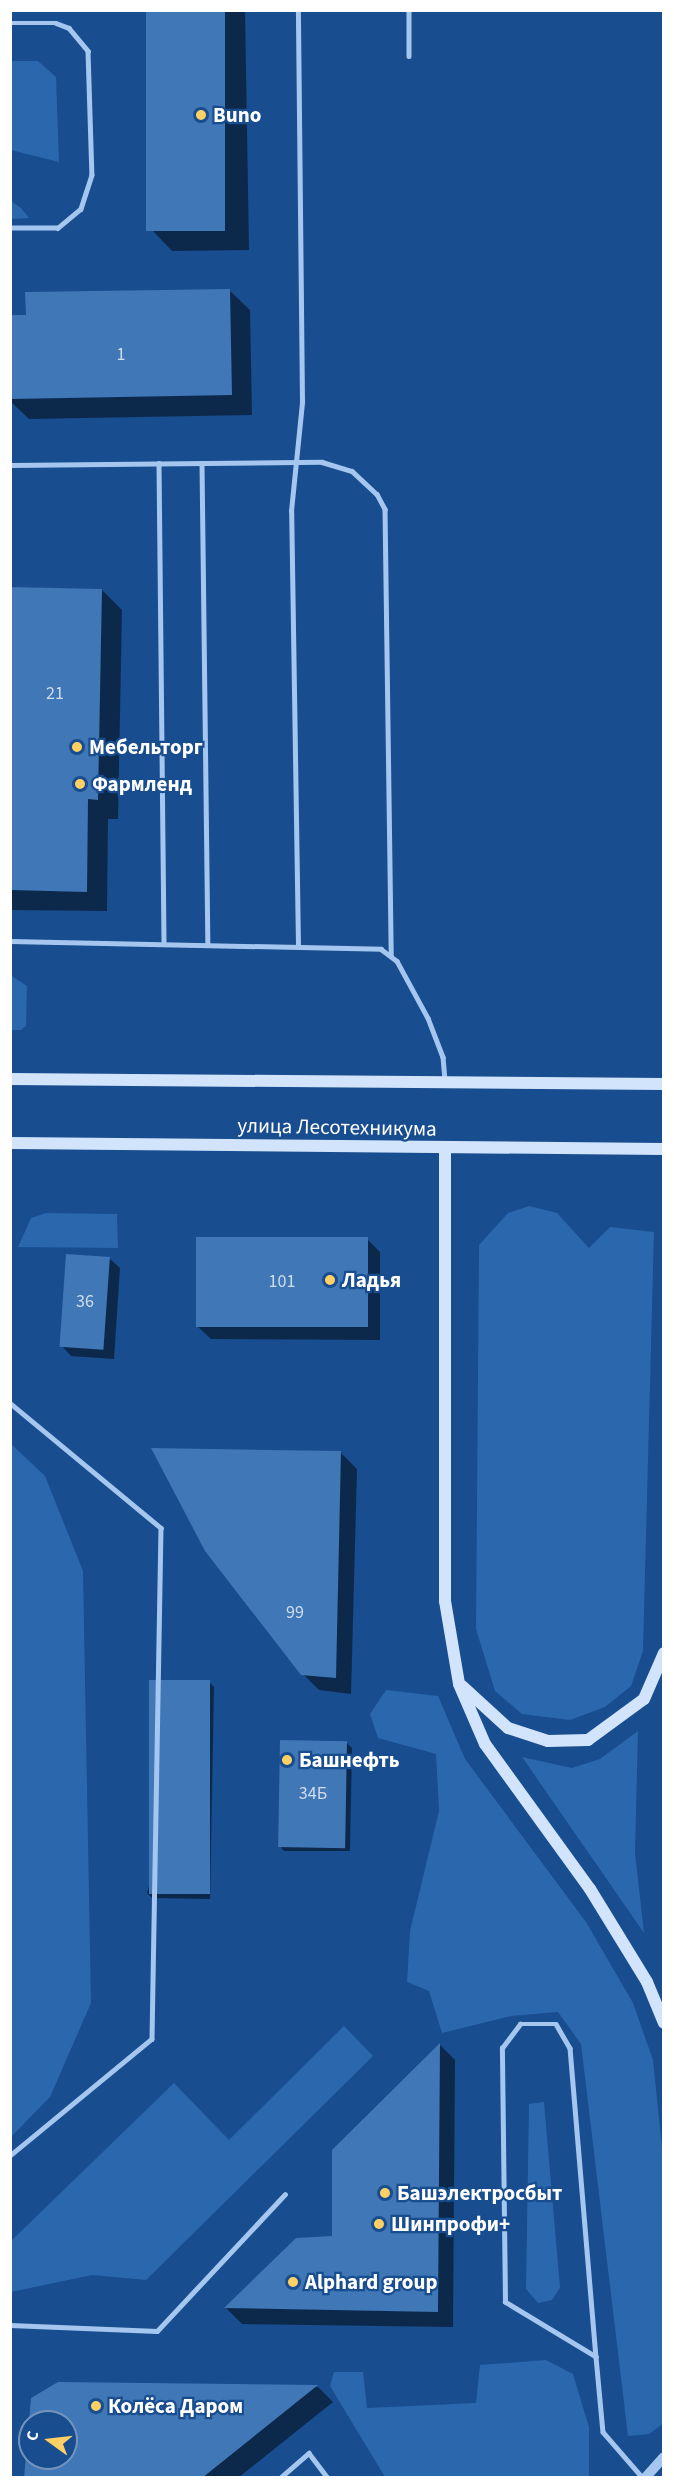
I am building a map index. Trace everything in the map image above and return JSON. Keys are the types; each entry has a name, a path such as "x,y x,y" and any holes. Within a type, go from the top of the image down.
{"main road":[{"path":"10,1079 663,1084"},
{"name":"улица Лесотехникума","path":"10,1143 663,1149"},
{"path":"445,1148 445,1601 459,1684 485,1744 590,1888 647,1982 663,2022"},
{"path":"459,1684 508,1728 548,1741 588,1740 644,1699 663,1653"}],"street":[{"path":"644,2478 663,2457"}],"lane":[{"path":"298,10 302,402 291,523 298,946"},
{"path":"409,10 409,56"},
{"path":"10,23 56,22 69,28 88,51 92,175 90,192 71,219 58,228 10,228"},
{"path":"10,465 322,462 352,471 385,509 391,955 435,1034 445,1083"},
{"path":"159,463 164,944"},
{"path":"202,463 208,944"},
{"path":"10,941 371,947 391,955"},
{"path":"10,1403 161,1528 152,2039 10,2156"},
{"path":"596,2357 505,2302 502,2048 520,2024 556,2024 570,2048 603,2432 644,2478"},
{"path":"10,2325 157,2331 285,2194"},
{"path":"280,2478 309,2453 328,2478"}],"shaded area":[{"path":"11,61 38,61 56,77 59,162 11,150"},
{"path":"11,201 21,208 29,218 11,219"},
{"path":"10,975 27,986 26,1026 21,1030 11,1030"},
{"path":"529,1206 557,1213 589,1248 610,1227 654,1232 643,1651 631,1686 605,1707 570,1720 522,1714 495,1691 476,1629 479,1245 508,1213"},
{"path":"46,1213 117,1214 118,1248 18,1247 31,1218"},
{"path":"10,1443 45,1476 83,1571 91,2003 50,2097 11,2137"},
{"path":"386,1690 438,1696 465,1759 586,1922 633,2003 653,2060 664,2167 664,2423 649,2434 628,2436 581,2044 558,2012 511,2016 442,2033 429,1991 407,1982 410,1931 439,1811 436,1754 378,1738 370,1714"},
{"path":"638,1731 635,1853 644,1933 522,1757 572,1768 600,1759"},
{"path":"344,2026 373,2056 146,2280 92,2275 11,2292 11,2241 174,2083 229,2140"},
{"path":"544,2102 560,2288 552,2300 538,2303 526,2289 529,2104"},
{"path":"546,2360 573,2374 589,2427 589,2477 385,2477 330,2386 334,2372 363,2372 367,2408 476,2403 480,2365"}],"building":[{"path":"146,10 225,10 225,231 146,231"},
{"path":"230,289 232,395 10,399 10,315 26,315 25,292"},
{"path":"10,587 102,589 98,800 88,799 87,892 10,890"},
{"path":"196,1237 368,1237 368,1327 196,1327"},
{"path":"66,1254 110,1257 103,1350 60,1347"},
{"path":"151,1448 341,1451 336,1678 301,1675 205,1551"},
{"path":"149,1680 210,1680 210,1894 149,1894"},
{"path":"280,1740 347,1741 345,1848 278,1847"},
{"name":"Башэлектросбыт","path":"440,2043 438,2312 224,2308 296,2238 332,2236 332,2150"},
{"path":"58,2382 318,2385 202,2478 24,2478 25,2470 78,2470 78,2410 30,2410 31,2398"}],"place":[{"name":"Buno","path":"201,115"},
{"name":"Мебельторг","path":"77,747"},
{"name":"Фармленд","path":"80,784"},
{"name":"Ладья","path":"330,1280"},
{"name":"Башнефть","path":"287,1760"},
{"name":"Башэлектросбыт","path":"385,2193"},
{"name":"Шинпрофи+","path":"379,2224"},
{"name":"Alphard group","path":"293,2282"},
{"name":"Колёса Даром","path":"96,2406"}]}
